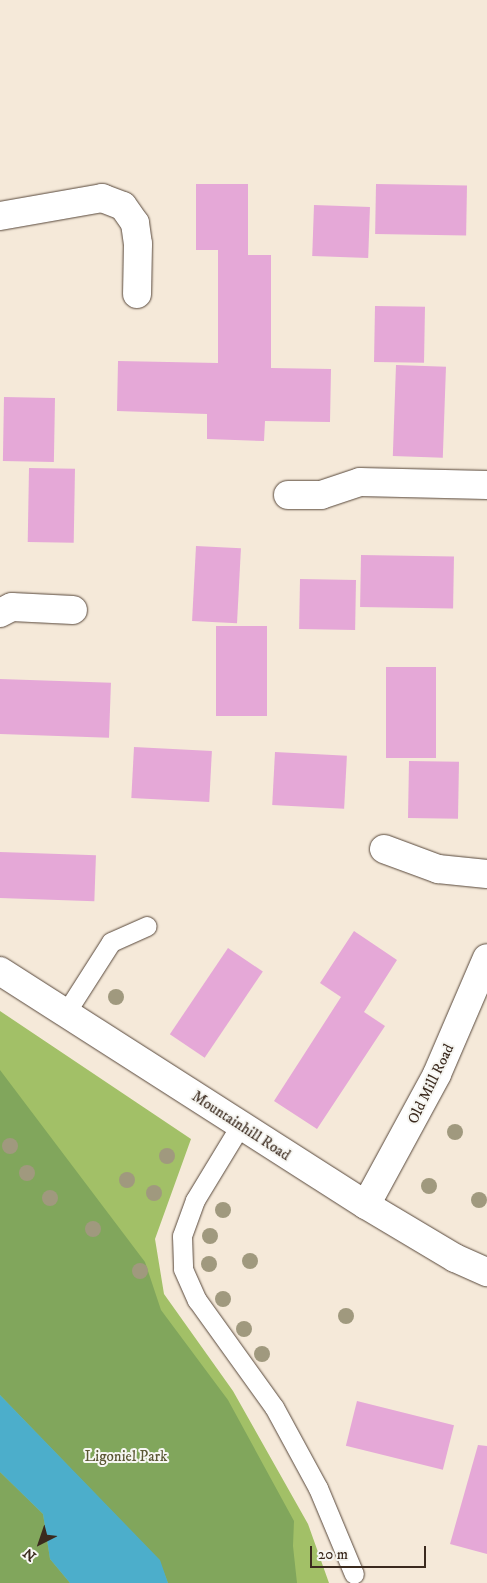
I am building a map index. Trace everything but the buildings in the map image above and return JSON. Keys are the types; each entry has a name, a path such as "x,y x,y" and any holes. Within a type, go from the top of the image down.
{"street":[{"path":"0,216 102,198 123,206 135,222 137,237 137,294"},
{"path":"288,495 321,495 360,482 487,485"},
{"path":"0,613 12,607 73,610"},
{"path":"384,849 438,869 487,874"},
{"name":"Old Mill Road","path":"366,1205 438,1074 487,958"},
{"name":"Mountainhill Road","path":"0,971 366,1205 455,1258 487,1272"}],"lane":[{"path":"65,1014 111,942 147,926"},
{"path":"240,1126 195,1200 182,1236 183,1269 197,1300 274,1407 318,1488 354,1574"}],"green space":[{"name":"Ligoniel Park","path":"0,1011 191,1139 155,1239 164,1294 233,1391 308,1524 329,1583 0,1583"},
{"name":"Ligoniel Park","path":"0,1070 145,1262 161,1310 228,1400 294,1521 293,1546 297,1583 168,1583 159,1560 0,1395"},
{"path":"0,1472 43,1514 50,1559 70,1583 0,1583"}],"water":[{"path":"0,1395 160,1560 168,1583 70,1583 50,1559 43,1514 0,1472"}]}
